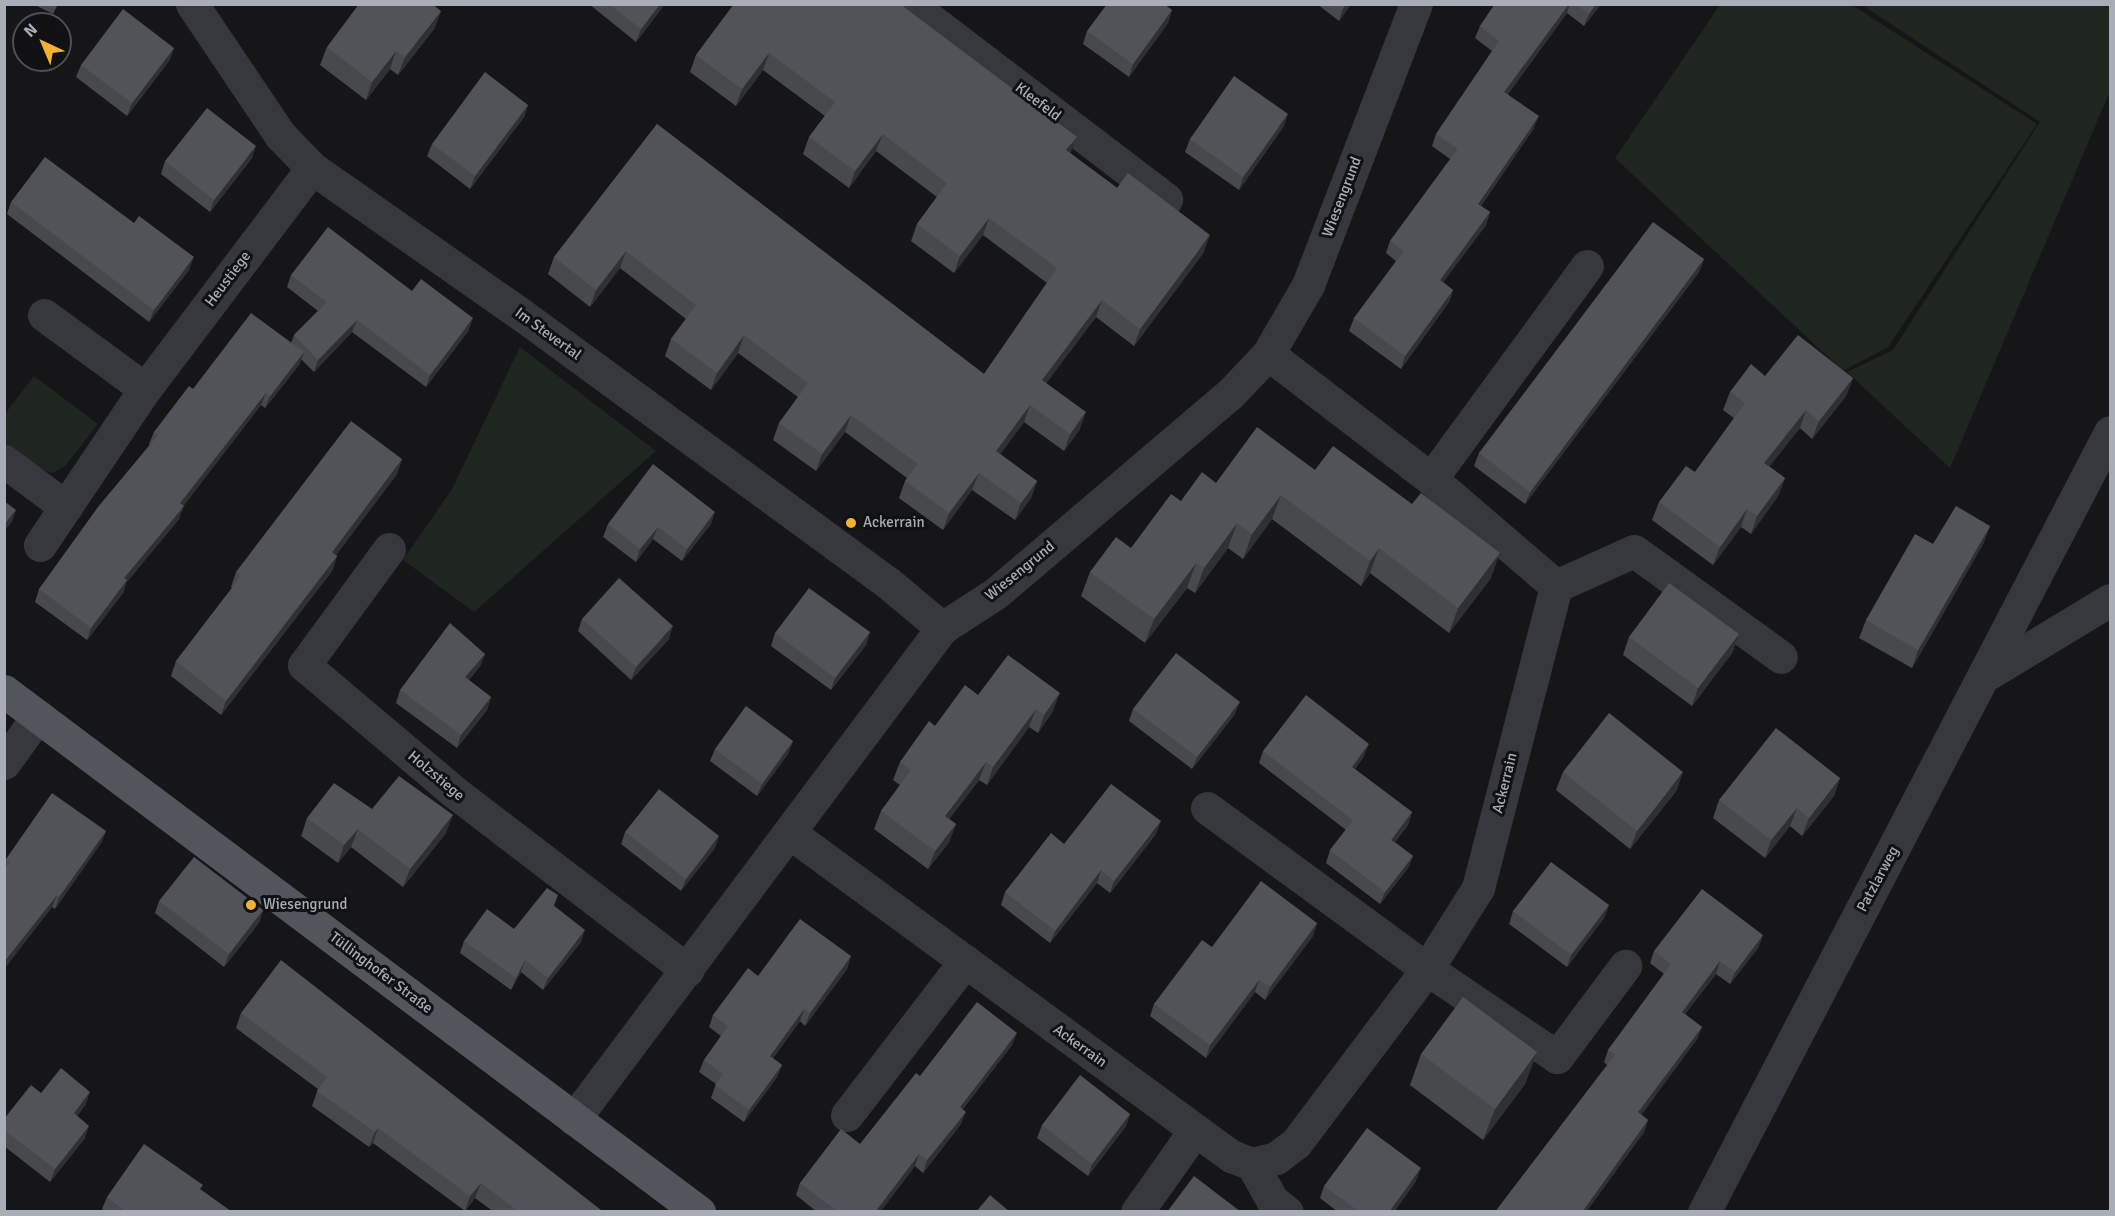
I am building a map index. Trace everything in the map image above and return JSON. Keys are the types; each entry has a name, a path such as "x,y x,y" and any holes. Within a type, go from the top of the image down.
{"main road":[{"name":"Tüllinghofer Straße","path":"4,691 699,1212"}],"street":[{"name":"Im Stevertal","path":"192,4 280,135 312,168 522,315 887,582 942,628"},
{"name":"Kleefeld","path":"910,4 1166,199"},
{"name":"Wiesengrund","path":"574,1119 942,628 996,593 1230,394 1268,354 1308,285 1416,4"},
{"name":"Heustiege","path":"40,545 145,389 312,168"},
{"path":"1431,479 1587,266"},
{"path":"44,315 145,389"},
{"path":"1268,354 1431,479 1556,586 1634,551 1781,657"},
{"name":"Patzlarweg","path":"1704,1212 1988,673 2110,432"},
{"path":"4,461 66,507"},
{"name":"Holzstiege","path":"389,549 304,665 453,791 687,970"},
{"name":"Ackerrain","path":"790,833 1231,1156 1252,1164 1276,1158 1296,1143 1428,969 1478,888 1556,586"},
{"path":"1988,673 2110,600"},
{"path":"4,763 38,717"},
{"path":"1207,808 1428,969 1557,1057 1624,966"},
{"path":"847,1115 965,961"},
{"path":"1137,1212 1195,1130"},
{"path":"1252,1164 1272,1200 1287,1212"}],"shaded area":[{"path":"1720,5 1852,5 2037,124 1888,347 1843,371 1615,158"},
{"path":"1862,5 2110,5 2110,91 1950,468 1847,372 1893,350 2040,122"},
{"path":"520,347 656,451 474,612 403,560 452,489"},
{"path":"34,376 98,424 65,466 52,473 33,467 5,447 4,415"}],"building":[{"path":"359,4 432,4 441,11 405,57 396,51 372,82 327,47"},
{"path":"609,4 660,4 641,29"},
{"path":"734,4 900,4 1077,137 1066,150 1117,188 1128,173 1210,235 1140,329 1102,300 1042,380 1086,412 1070,434 1030,405 996,451 1037,481 1021,503 979,473 949,513 905,481 918,464 851,415 822,454 779,423 808,383 744,335 717,373 671,339 696,305 626,251 596,290 554,257 657,124 984,374 1057,268 989,218 960,256 917,224 947,183 883,134 855,171 809,137 835,102 769,53 742,89 696,55"},
{"path":"1107,4 1164,4 1172,10 1133,64 1087,31"},
{"path":"1495,4 1569,4 1504,92 1539,116 1478,204 1490,212 1440,280 1453,290 1405,356 1354,318 1404,251 1390,241 1458,149 1436,134 1499,41 1480,26"},
{"path":"1576,4 1596,4 1589,14"},
{"path":"123,9 174,48 132,103 81,65"},
{"path":"485,72 528,105 475,176 432,144"},
{"path":"1234,76 1288,114 1243,177 1190,139"},
{"path":"207,108 256,146 214,200 165,161"},
{"path":"45,157 134,223 139,216 194,257 154,310 11,202"},
{"path":"1653,222 1704,259 1530,492 1479,453"},
{"path":"328,227 412,291 421,279 473,318 430,375 357,320 318,360 294,335 327,302 291,275"},
{"path":"251,313 304,352 270,396 266,393 180,503 184,506 124,578 127,580 91,628 39,589 98,507 158,435 154,432 189,386 193,389"},
{"path":"1798,335 1853,378 1819,421 1806,410 1764,463 1785,478 1757,516 1747,509 1720,547 1659,502 1686,466 1695,472 1745,403 1730,392 1751,364 1765,376"},
{"path":"351,421 402,459 332,552 337,556 226,701 176,661 241,576 236,572"},
{"path":"1257,427 1315,470 1333,446 1412,504 1421,493 1500,553 1458,608 1379,548 1370,561 1281,495 1252,534 1237,523 1204,568 1196,563 1154,619 1090,572 1116,537 1131,548 1171,494 1181,501 1202,472 1216,483"},
{"path":"653,464 715,512 687,549 658,527 640,549 608,524"},
{"path":"4,501 16,510 4,525"},
{"path":"1956,506 1990,526 1918,650 1866,620 1915,534 1933,544"},
{"path":"619,578 673,626 636,667 582,619"},
{"path":"1669,583 1739,634 1698,688 1629,637"},
{"path":"809,588 870,632 835,678 775,633"},
{"path":"450,623 485,654 465,677 491,697 461,735 400,690"},
{"path":"1176,653 1240,702 1197,757 1133,709"},
{"path":"1008,655 1060,693 1044,715 1036,709 993,767 986,762 945,816 956,824 935,851 881,811 911,770 900,762 929,721 935,726 965,685 978,695"},
{"path":"1306,695 1369,744 1352,767 1412,812 1391,840 1413,856 1385,892 1330,850 1353,820 1263,751"},
{"path":"746,706 793,741 762,784 715,749"},
{"path":"1609,713 1683,772 1637,831 1563,772"},
{"path":"1776,728 1840,778 1809,818 1797,808 1771,840 1719,800"},
{"path":"399,776 453,815 410,869 358,829 344,845 307,818 334,783 372,809"},
{"path":"1111,784 1161,821 1114,881 1101,870 1055,931 1005,892 1051,833 1064,844"},
{"path":"659,789 719,836 686,879 625,832"},
{"path":"52,793 106,831 59,897 57,895 4,962 4,869 10,862 6,859"},
{"path":"194,857 263,910 229,954 159,901"},
{"path":"1551,862 1609,905 1571,955 1513,911"},
{"path":"1261,881 1317,923 1270,987 1259,980 1210,1045 1154,1004 1202,940 1212,947"},
{"path":"547,888 558,895 553,905 585,930 548,978 525,960 516,978 464,941 487,909 514,929"},
{"path":"1702,889 1763,935 1735,972 1720,961 1682,1012 1702,1027 1638,1112 1648,1120 1582,1212 1495,1212 1615,1055 1608,1050 1671,964 1654,951"},
{"path":"800,919 851,956 810,1013 804,1009 770,1056 782,1065 749,1110 715,1085 723,1074 704,1060 728,1026 713,1015 748,968 758,976"},
{"path":"281,960 603,1212 519,1212 481,1183 470,1196 378,1128 375,1132 317,1091 327,1077 241,1013"},
{"path":"1463,997 1537,1052 1495,1109 1421,1054"},
{"path":"977,1002 1017,1033 960,1107 966,1112 927,1160 919,1154 875,1212 838,1212 800,1183 841,1129 860,1144 916,1073 920,1076"},
{"path":"61,1068 90,1092 74,1113 89,1126 55,1169 4,1130 4,1119 31,1085 41,1093"},
{"path":"1080,1075 1130,1114 1092,1164 1042,1125"},
{"path":"1367,1128 1421,1168 1389,1212 1360,1212 1324,1186"},
{"path":"144,1144 203,1185 200,1189 232,1212 126,1212 107,1197"},
{"path":"1194,1176 1241,1212 1167,1212"},
{"path":"990,1195 1010,1212 976,1212"}],"place":[{"name":"Ackerrain","path":"851,523"},
{"name":"Wiesengrund","path":"251,905"}]}
